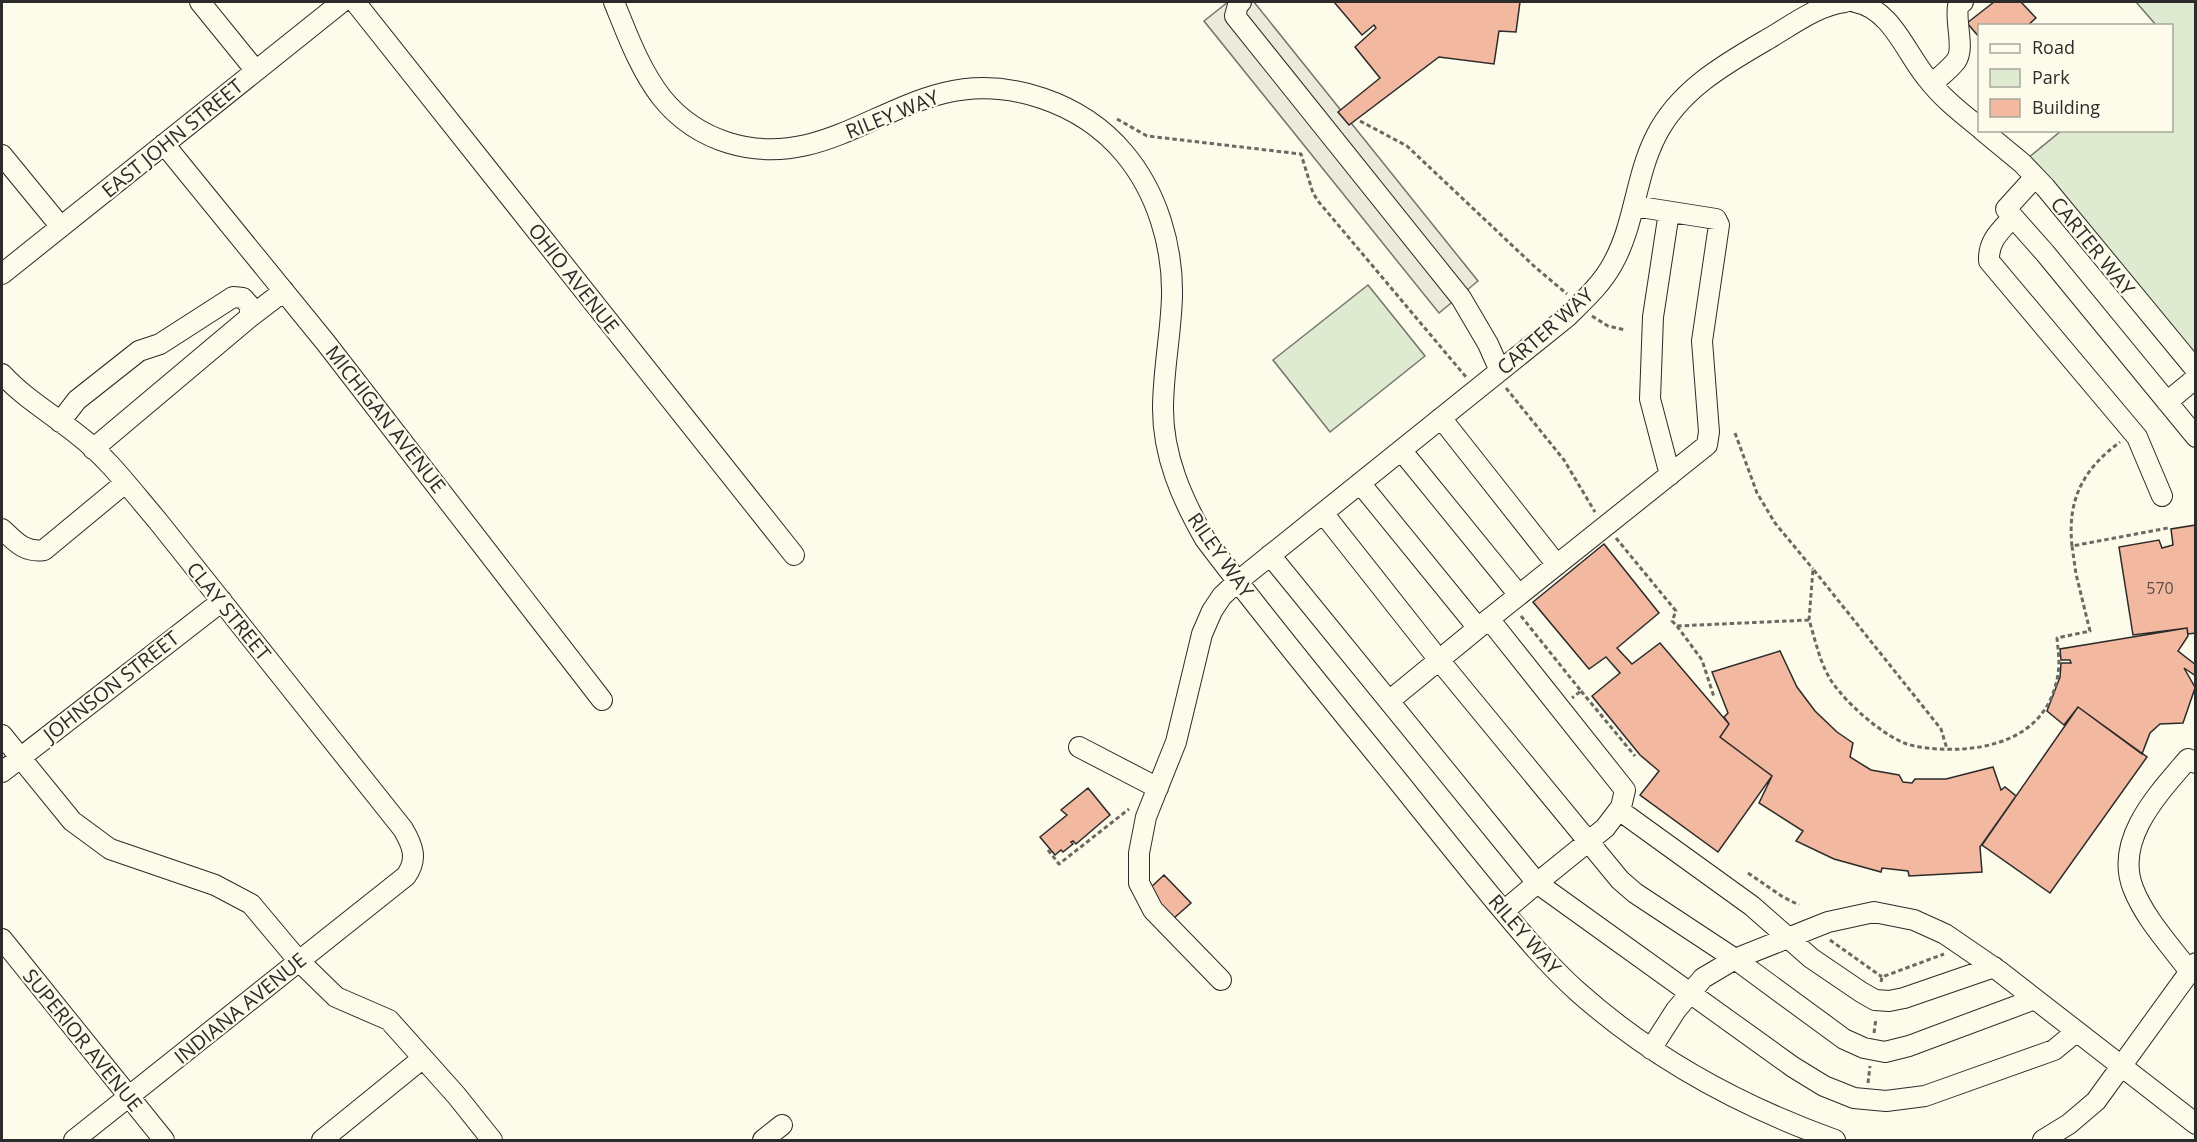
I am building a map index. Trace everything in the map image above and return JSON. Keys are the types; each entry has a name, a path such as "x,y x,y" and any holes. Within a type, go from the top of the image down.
{"street":[{"path":"200,2 256,71"},
{"name":"EAST JOHN STREET","path":"2,274 342,2"},
{"name":"OHIO AVENUE","path":"355,2 794,555"},
{"name":"RILEY WAY","path":"614,2 641,64 660,96 695,128 717,139 741,146 768,150 792,149 814,144 910,104 945,93 975,88 1000,89 1051,101 1080,115 1102,130 1143,178 1164,232 1170,261 1172,295 1163,410 1166,442 1186,506 1205,539 1237,582 1504,911 1538,952 1576,991 1651,1049 1709,1086 1761,1112 1835,1140"},
{"path":"1241,2 1235,16 1461,298 1488,344 1500,370"},
{"name":"CARTER WAY","path":"1221,980 1153,910 1139,883 1139,853 1146,817 1176,742 1202,634 1212,611 1222,596 1237,582 1567,317 1598,286 1612,266 1623,242 1644,164 1656,136 1687,93 1709,75 1820,9 1845,2"},
{"name":"CARTER WAY","path":"1855,2 1875,9 1885,19 1932,84 1947,101 1978,127"},
{"path":"1932,84 1957,60 1961,44 1956,18 1958,6 1963,2"},
{"name":"CARTER WAY","path":"1984,132 2035,177 2196,370"},
{"name":"MICHIGAN AVENUE","path":"164,144 416,458 602,700"},
{"path":"2,154 61,226"},
{"path":"2035,177 2006,209 2196,437"},
{"path":"1389,701 1707,444 1702,341 1719,225 1716,219 1634,206"},
{"path":"1669,212 1653,317 1650,399 1670,475"},
{"path":"2013,217 1992,241 1988,251 1989,261 2137,437 2162,496"},
{"path":"93,449 284,291"},
{"path":"60,422 77,400 139,351 160,344 233,297 243,298 250,306 250,317"},
{"name":"CLAY STREET","path":"2,374 93,449 125,483 222,601 403,829 412,845 414,858 412,867 406,876"},
{"path":"2167,402 2196,378"},
{"path":"1441,418 1557,566"},
{"path":"1401,450 1519,595"},
{"path":"2,529 24,548 33,552 44,550 125,483"},
{"path":"1360,483 1625,790 1619,810 1605,828 1504,911"},
{"path":"1323,513 1439,660 1620,880 1635,893 1735,958 1844,1039 1864,1048 1885,1052 1909,1046 2035,999"},
{"path":"1270,555 1537,883 1824,1086 1854,1098 1886,1101 1925,1096 2054,1050 2076,1032"},
{"name":"JOHNSON STREET","path":"2,772 222,601"},
{"path":"2,735 72,821 110,849 215,885 251,904 298,960 336,997 389,1020 456,1095 492,1140"},
{"path":"1079,747 1158,788"},
{"path":"2043,1140 2069,1124 2096,1101 2193,967 2148,917 2132,886 2128,853 2141,819 2169,781 2188,759 2196,763"},
{"path":"1619,810 1752,906 1811,958 1861,992 1878,1000 1889,1001 1904,998 1994,968"},
{"name":"INDIANA AVENUE","path":"74,1140 406,876"},
{"path":"1651,1049 1676,1010 1703,978 1735,958 1828,922 1874,912 1914,920 1945,934 2035,999 2196,1124"},
{"name":"SUPERIOR AVENUE","path":"2,939 164,1140"},
{"path":"322,1140 423,1058"},
{"path":"763,1140 782,1125"}],"path":[{"path":"1360,121 1407,146 1535,267 1579,305 1599,321 1625,330"},
{"path":"1735,433 1757,493 1774,523 1941,729 1947,749"},
{"path":"2072,546 2071,509 2078,490 2095,463 2124,439"},
{"path":"1809,620 1813,569"},
{"path":"1677,626 1702,660 1714,697"},
{"path":"1581,691 1635,756"},
{"path":"1048,850 1059,864 1129,809"},
{"path":"1748,873 1782,897 1799,905"},
{"path":"1830,940 1882,977"},
{"path":"1882,977 1948,952"},
{"path":"1865,1099 1882,977"}],"green space":[{"path":"2136,2 2195,2 2195,372 2022,163 2060,132 2173,132 2173,24 2155,24"},
{"path":"1368,285 1425,356 1330,432 1273,360"}],"shaded area":[{"path":"1228,2 1254,2 1478,281 1439,313 1204,21"}],"building":[{"path":"1334,2 1520,2 1516,32 1499,31 1494,64 1439,57 1349,125 1338,112 1380,78 1355,47 1376,28 1374,25 1362,35"},
{"path":"1994,2 2021,2 2036,18 2029,24 1978,24 1978,36 1967,23"},
{"path":"2196,525 2196,633 2188,634 2187,628 2133,635 2119,547 2159,540 2162,548 2173,545 2171,529"},
{"path":"1604,544 1659,613 1617,648 1632,664 1660,643 1729,724 1720,737 1772,776 1718,852 1640,795 1659,771 1640,755 1592,696 1620,673 1606,657 1589,669 1533,602"},
{"path":"2187,628 2188,636 2178,651 2196,665 2196,676 2184,668 2196,689 2196,694 2194,691 2183,723 2160,724 2150,733 2142,754 2078,707 2064,725 2047,711 2060,677 2061,663 2071,663 2070,660 2061,660 2060,649"},
{"path":"1780,651 1797,687 1815,711 1837,732 1853,743 1850,757 1871,770 1899,775 1903,782 1912,783 1915,779 1946,779 1993,767 2001,790 2005,787 2016,796 1980,847 1982,872 1909,876 1908,871 1882,868 1881,872 1834,859 1796,841 1803,831 1759,803 1772,776 1720,737 1729,724 1724,717 1728,713 1712,672"},
{"path":"2078,707 2147,757 2050,893 1982,845"},
{"path":"1088,788 1110,815 1076,844 1071,842 1073,844 1055,855 1040,837 1067,815 1061,810"},
{"path":"1164,875 1191,903 1173,919 1147,891"}]}
